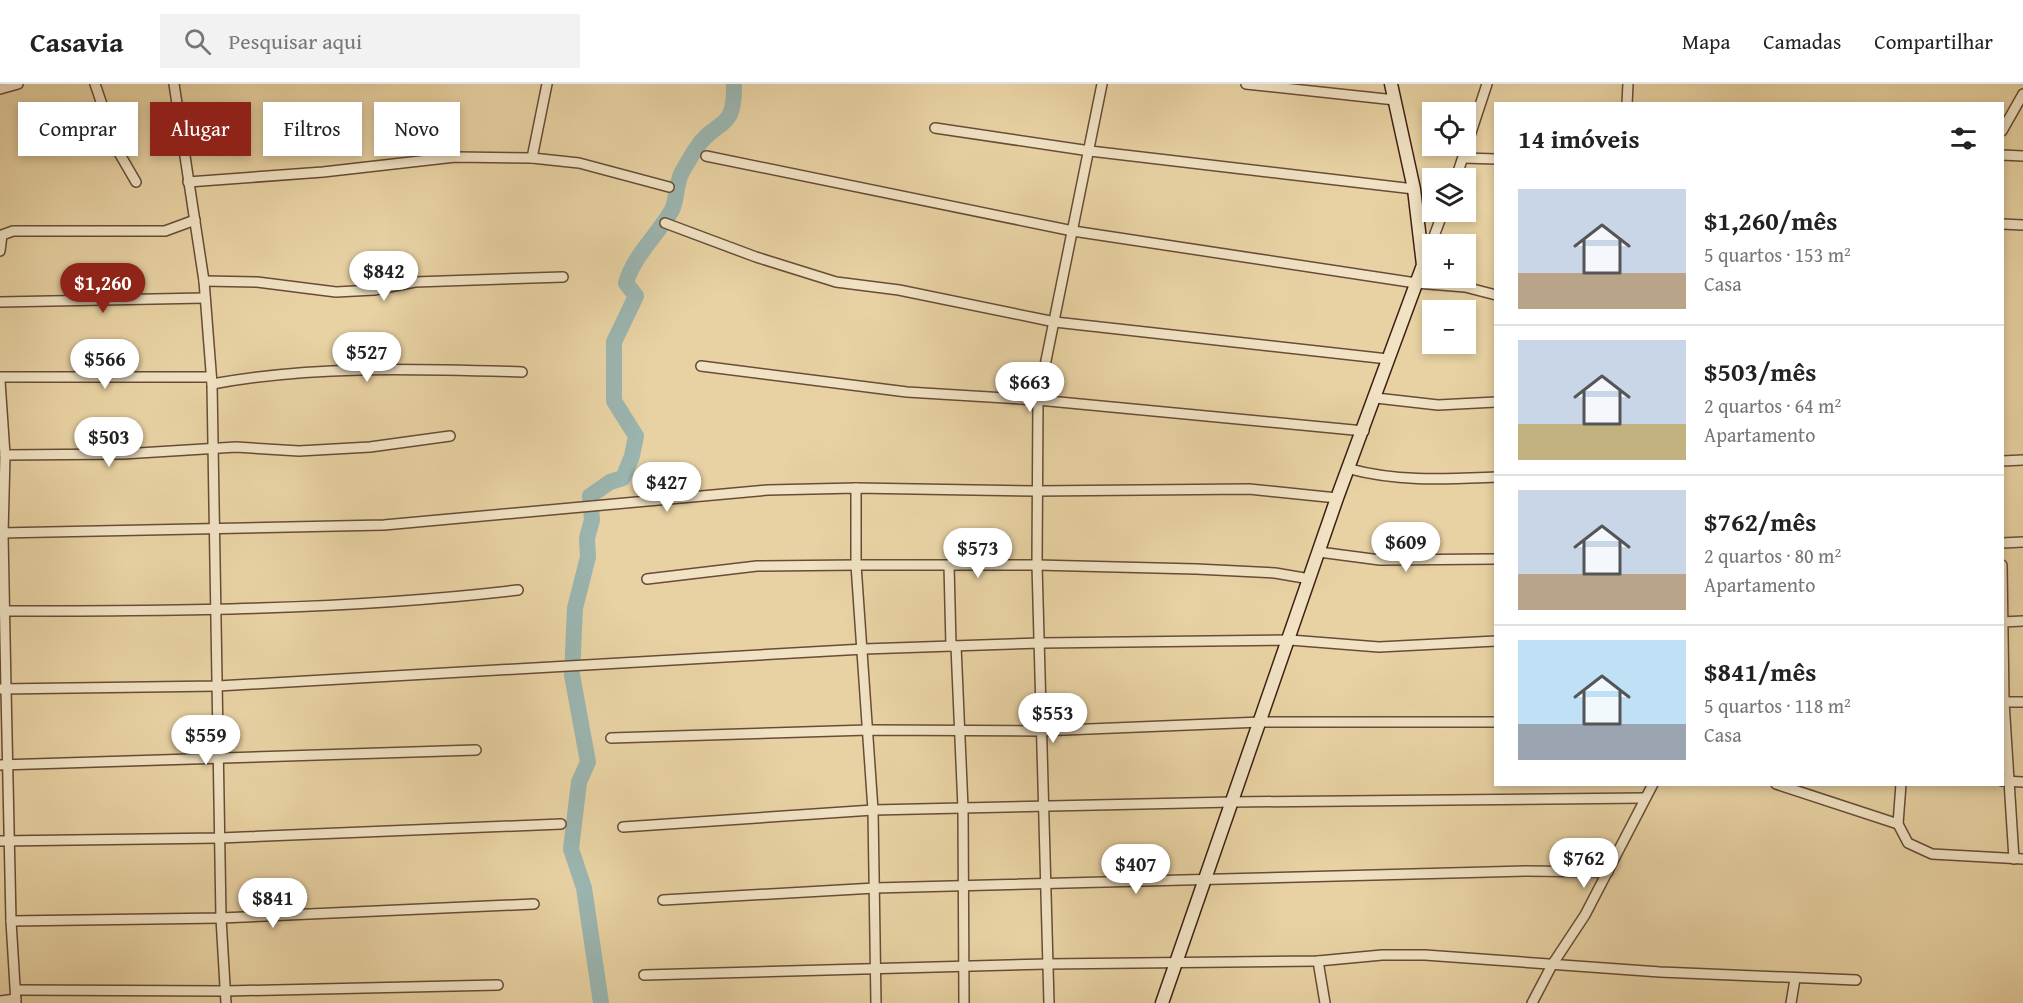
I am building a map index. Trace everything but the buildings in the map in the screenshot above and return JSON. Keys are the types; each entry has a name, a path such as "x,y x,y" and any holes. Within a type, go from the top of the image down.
{"street":[{"path":"0,89 18,84"},
{"path":"94,84 118,151 136,182"},
{"path":"174,84 204,281 211,381 221,918 226,1003"},
{"path":"532,158 547,84"},
{"path":"1049,1003 1047,884 1040,732 1041,643 1036,565 1038,400 1102,84"},
{"path":"1246,84 1395,100"},
{"path":"1391,84 1414,189 1422,257"},
{"path":"1460,168 1487,84"},
{"path":"1627,102 1628,84"},
{"path":"2004,127 2023,94"},
{"path":"935,128 1090,151 1414,189"},
{"path":"2004,155 2023,156"},
{"path":"706,156 1073,231 1416,283 1465,287 1494,294"},
{"path":"188,182 322,172 430,159 532,158 610,169 669,186"},
{"path":"1464,158 1494,159"},
{"path":"0,251 2,235 13,231 165,231 195,220"},
{"path":"665,223 756,257 836,282 899,290 1055,322 1388,359"},
{"path":"2004,224 2023,225"},
{"path":"1162,1003 1179,962 1205,880 1290,640 1337,498 1350,470 1422,268"},
{"path":"204,281 257,282 336,292 374,290 415,282 563,277"},
{"path":"0,302 205,298"},
{"path":"700,366 907,392 1038,400 1364,431"},
{"path":"16,998 11,921 11,842 4,765 4,611 1,533 5,455 0,379 211,381 310,371 411,369 522,372"},
{"path":"1376,398 1438,405 1494,402"},
{"path":"5,455 123,454 236,447 299,451 369,447 450,436"},
{"path":"2004,461 2023,460"},
{"path":"1350,470 1381,478 1413,480 1494,477"},
{"path":"1,533 384,525 768,490 856,488 1036,491 1249,489 1337,498"},
{"path":"856,488 856,565 864,649 873,810 876,1003"},
{"path":"2004,543 2023,542"},
{"path":"1319,552 1380,560 1494,559"},
{"path":"647,579 757,566 856,565 1036,565 1219,570 1275,573 1310,579"},
{"path":"949,565 963,808 964,1003"},
{"path":"4,611 217,609 426,601 518,590"},
{"path":"2004,622 2023,621"},
{"path":"3,689 218,686 864,649 1041,643 1290,640 1378,647 1494,641"},
{"path":"2004,702 2023,702"},
{"path":"611,738 868,730 958,733 1040,732 1261,722 1494,722"},
{"path":"1901,786 1898,824 1908,843 1932,854 2019,859 2010,823 2004,729"},
{"path":"4,765 219,760 476,750"},
{"path":"2006,782 2023,782"},
{"path":"1532,1003 1552,965 1586,915 1652,786"},
{"path":"1782,786 1898,824"},
{"path":"623,827 873,810 1232,801 1645,798"},
{"path":"0,841 220,838 561,824"},
{"path":"663,900 875,888 1527,871 1608,872"},
{"path":"11,921 221,918 534,904"},
{"path":"644,975 875,970 1047,963 1318,961 1382,955 1425,955 1552,965 1795,979 1856,980"},
{"path":"1318,961 1325,1003"},
{"path":"1791,1003 1795,979"},
{"path":"0,1000 498,985"}],"waterway":[{"path":"601,1003 584,888 571,849 579,782 588,762 572,675 575,608 588,557 587,538 592,520 590,496 610,482 623,478 632,456 636,436 614,401 614,342 636,296 626,283 634,263 672,210 681,174 695,150 728,118 734,84"}]}
